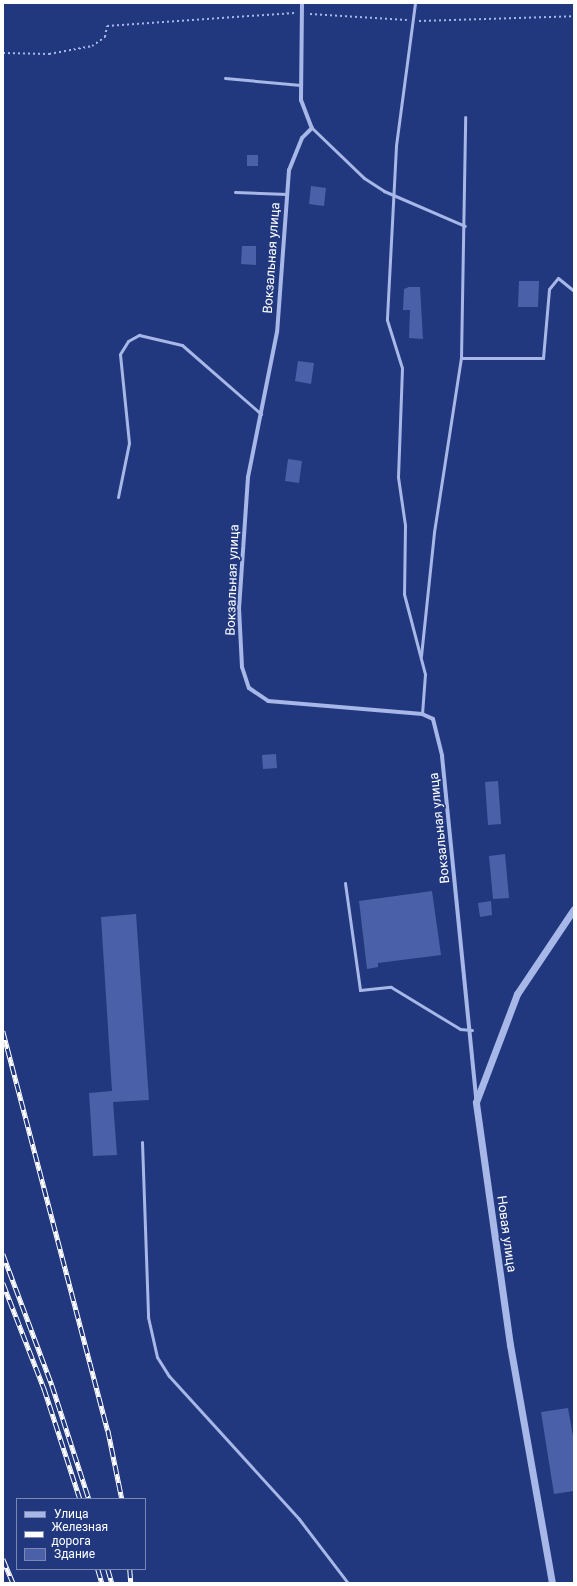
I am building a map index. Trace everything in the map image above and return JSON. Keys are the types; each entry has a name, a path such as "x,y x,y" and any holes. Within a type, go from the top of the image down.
{"street":[{"path":"302,3 301,100 312,128"},
{"name":"Вокзальная улица","path":"312,128 302,138 289,170 277,332 248,477 239,608 242,667 249,688 268,701 422,714 433,719 442,756 472,1030 476,1102"},
{"name":"Новая улица","path":"552,1583 510,1346 476,1102 517,994 574,909"}],"lane":[{"path":"415,3 414,21 396,146 396,196 387,320 402,368 398,477 405,525 404,594 425,674 422,714"},
{"path":"225,78 301,85"},
{"path":"420,658 434,532 461,358 465,226 465,116"},
{"path":"312,128 364,178 396,196 465,226"},
{"path":"235,192 287,194"},
{"path":"461,358 543,358 549,289 558,278 574,291"},
{"path":"118,497 129,443 120,372 120,354 128,340 139,335 182,345 261,414"},
{"path":"345,884 360,990 391,987 460,1029 472,1030"},
{"path":"142,1142 148,1317 157,1357 169,1376 294,1513 348,1583"}],"path":[{"path":"3,53 49,54 92,46 105,37 107,26 302,13 414,21 574,16"}],"building":[{"path":"247,155 258,155 258,166 247,166"},
{"path":"311,186 326,188 324,206 309,204"},
{"path":"242,246 256,246 256,265 241,264"},
{"path":"519,281 539,281 538,307 518,307"},
{"path":"409,287 420,287 423,339 409,338 410,310 403,310 404,289"},
{"path":"298,361 314,363 311,384 295,381"},
{"path":"288,459 302,461 299,483 285,481"},
{"path":"276,754 277,768 263,769 262,755"},
{"path":"498,781 501,824 488,825 485,782"},
{"path":"505,854 509,898 493,899 489,856"},
{"path":"432,891 441,955 378,963 378,967 367,969 359,901"},
{"path":"491,901 492,915 480,917 478,903"},
{"path":"136,914 149,1100 113,1102 117,1155 93,1156 89,1093 112,1091 101,917"},
{"path":"568,1408 574,1442 574,1491 554,1494 541,1412"}],"railway":[{"path":"3,1031 108,1430 122,1498"},
{"path":"3,1254 52,1385 89,1498"},
{"path":"3,1283 44,1388 80,1498"},
{"path":"3,1559 13,1583"},
{"path":"98,1570 102,1583"},
{"path":"108,1570 112,1583"},
{"path":"130,1570 131,1583"}]}
